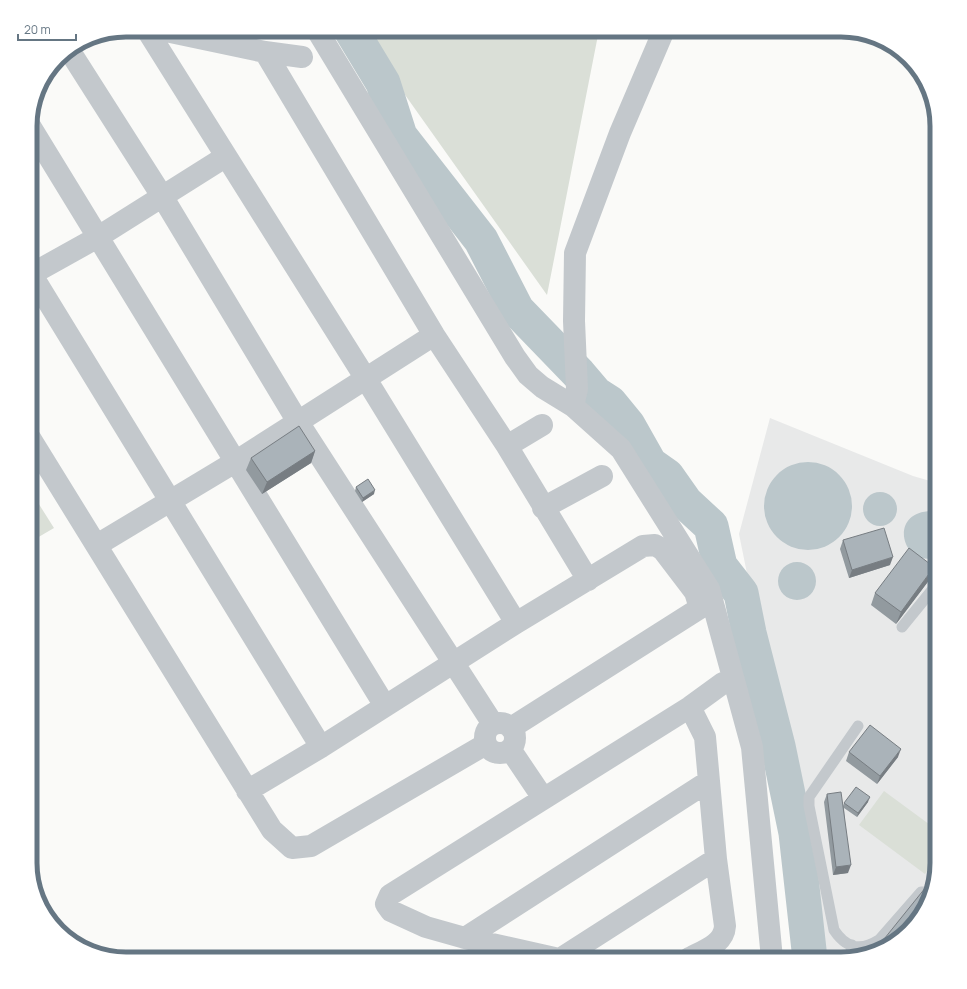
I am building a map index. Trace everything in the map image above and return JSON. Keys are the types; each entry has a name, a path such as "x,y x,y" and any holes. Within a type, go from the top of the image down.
{"street":[{"path":"151,37 366,379 516,623"},
{"path":"194,37 265,52 302,57"},
{"path":"321,37 515,357 533,379 542,387 575,397 621,449 708,589 752,747 771,952"},
{"path":"575,397 575,253 620,133 661,37"},
{"path":"265,52 434,335 507,446 543,508 588,580"},
{"path":"72,55 162,196 298,422 454,663 505,734 543,798"},
{"path":"37,137 385,706"},
{"path":"37,271 98,237 226,157"},
{"path":"37,284 322,747"},
{"path":"97,545 235,462 434,335"},
{"path":"507,446 542,425"},
{"path":"37,449 247,791 272,830 292,848 304,848 311,846 486,744 490,750 496,753 504,753 505,734"},
{"path":"543,508 602,476"},
{"path":"247,791 322,747 516,623 643,546 655,545 663,550 695,592 700,608 505,734"},
{"path":"528,952 465,938 426,927 391,911 386,904 390,895 690,707 723,683"},
{"path":"690,707 705,737 724,934 716,943 700,952"},
{"path":"465,938 709,782"},
{"path":"571,952 716,859"}],"lane":[{"path":"902,628 930,593"},
{"path":"858,726 809,798 809,806 834,930 840,939 862,949"},
{"path":"862,949 879,940 921,892 925,892"},
{"path":"851,951 852,945"}],"shaded area":[{"path":"364,37 598,37 547,295"},
{"path":"770,418 913,476 930,481 929,874 921,902 908,922 890,937 869,947 852,951 816,952 793,800 739,534"},
{"path":"808,462 825,466 839,475 848,489 852,506 848,523 839,537 825,546 808,550 791,546 777,537 768,523 764,506 768,489 777,475 791,466"},
{"path":"880,492 892,497 897,509 892,521 880,526 868,521 863,509 868,497"},
{"path":"37,501 54,528 37,538"},
{"path":"930,511 930,558 925,559 915,555 908,548 904,539 904,529 908,520 917,514"},
{"path":"793,562 801,562 811,567 815,574 815,588 811,595 801,600 793,600 783,595 781,592 778,585 778,577 783,567 786,565"},
{"path":"884,791 930,825 930,868 925,874 859,825"}],"building":[{"path":"299,426 315,451 267,482 251,458"},
{"path":"368,479 375,490 363,498 356,487"},
{"path":"884,528 893,557 852,570 843,540"},
{"path":"909,548 930,564 930,572 901,612 875,593"},
{"path":"870,725 901,749 880,776 849,752"},
{"path":"856,787 870,797 858,813 844,803"},
{"path":"841,792 851,865 836,867 827,794"},
{"path":"926,887 921,902 908,922 900,930 882,942"}],"waterway":[{"path":"355,37 383,83 400,136 481,240 517,310 579,374 596,394 610,403 628,425 650,464 667,476 686,503 711,526 720,566 741,593 749,633 778,746 796,833 809,952"}]}
